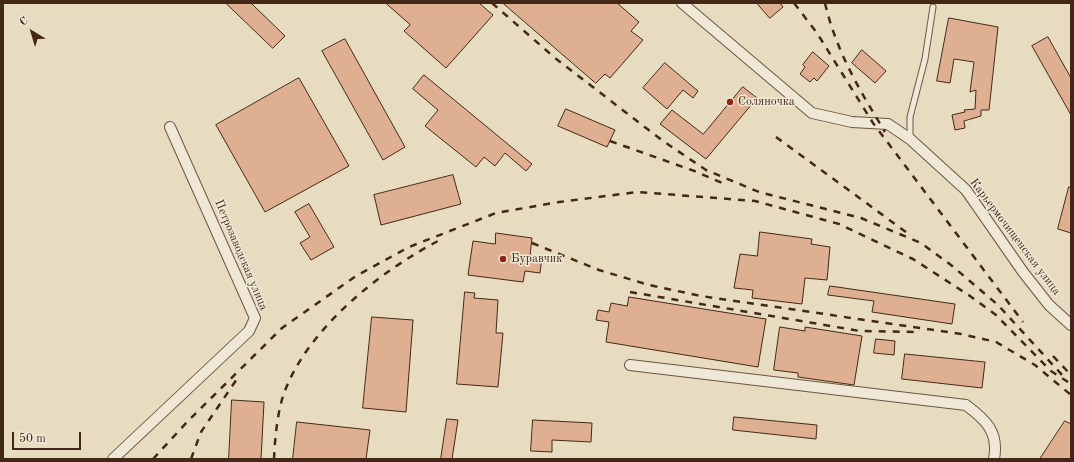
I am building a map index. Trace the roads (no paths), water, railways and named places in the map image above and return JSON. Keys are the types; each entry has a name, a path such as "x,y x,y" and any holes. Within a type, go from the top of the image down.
{"street":[{"name":"Карьермочищенская улица","path":"682,3 812,113 852,122 888,124 910,138 966,190 1023,272 1049,305 1071,325"},
{"name":"Петрозаводская улица","path":"113,459 249,332 255,318 170,127"},
{"path":"630,365 966,405 983,417 993,431 994,459"}],"lane":[{"path":"910,138 910,117 925,59 933,7"}],"railway":[{"path":"492,3 555,58 663,141 706,170 759,192 861,218 921,243 951,265 998,305 1063,376"},
{"path":"794,3 817,33 873,123 1023,322"},
{"path":"825,3 842,54 858,86 885,132"},
{"path":"776,137 910,235"},
{"path":"610,141 697,172 722,183"},
{"path":"153,459 188,421 282,328 356,276 409,247 496,213 559,202 638,192 755,201 839,224 913,259 970,296 996,315 1051,371 1071,384"},
{"path":"274,459 279,411 283,396 294,371 309,348 327,325 348,304 371,285 395,267 442,239"},
{"path":"532,243 599,270 649,285 701,296 961,334 996,342 1035,365 1071,395"},
{"path":"630,292 860,331 918,332"},
{"path":"1053,356 1071,375"},
{"path":"191,459 201,432 239,376"}],"place":[{"name":"Соляночка","path":"730,102"},
{"name":"Буравчик","path":"503,259"}]}
